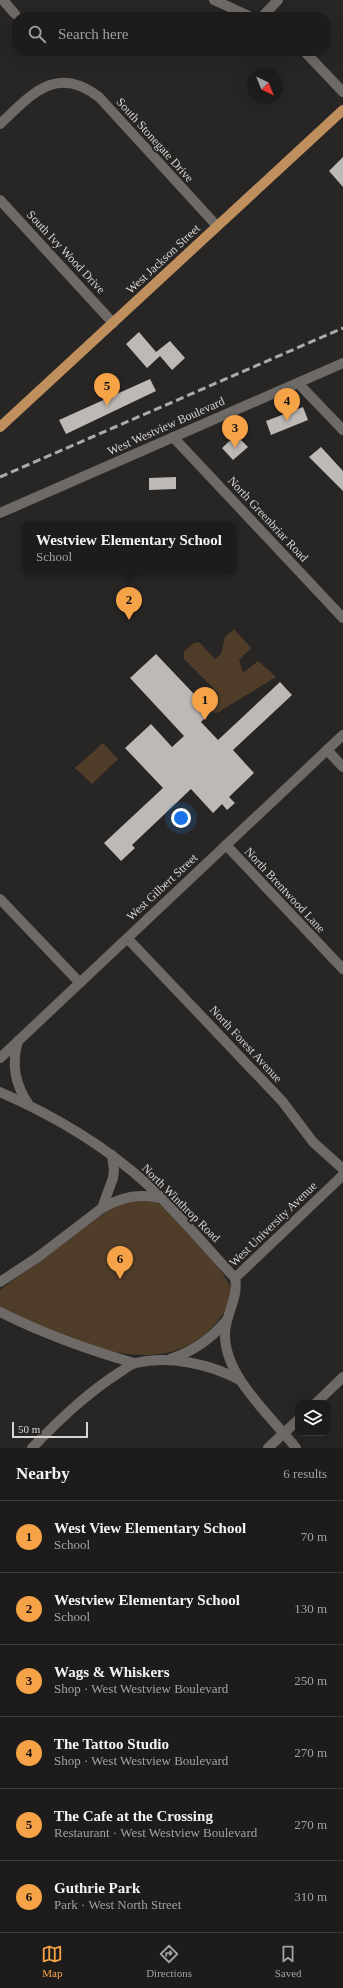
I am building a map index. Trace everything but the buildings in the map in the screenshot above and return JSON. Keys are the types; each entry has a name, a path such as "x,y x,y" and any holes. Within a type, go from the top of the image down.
{"main road":[{"name":"West Jackson Street","path":"0,427 343,110"}],"street":[{"path":"3,0 13,12"},
{"path":"214,0 240,12"},
{"path":"267,12 278,0"},
{"path":"309,56 343,92"},
{"name":"South Stonegate Drive","path":"0,124 46,85 67,82 83,86 99,97 217,226"},
{"name":"South Ivy Wood Drive","path":"0,200 113,323"},
{"name":"West Westview Boulevard","path":"0,513 343,362"},
{"path":"298,383 343,430"},
{"name":"North Greenbriar Road","path":"173,437 343,618"},
{"name":"West Gilbert Street","path":"0,1058 343,735"},
{"path":"327,750 343,768"},
{"name":"North Brentwood Lane","path":"226,845 343,969"},
{"path":"0,899 80,984"},
{"name":"North Forest Avenue","path":"128,939 282,1101 313,1142 343,1169"},
{"path":"18,1041 14,1063 16,1078 23,1096 30,1106"},
{"name":"North Winthrop Road","path":"0,1092 30,1106 84,1135 112,1155 161,1198 235,1278"},
{"path":"102,1208 113,1178 114,1170 112,1155"},
{"name":"West University Avenue","path":"32,1448 75,1405 108,1380 134,1363 170,1359 182,1355 202,1344 218,1332 226,1321 236,1293 235,1278 343,1175"},
{"path":"0,1282 38,1257 102,1208 116,1200 138,1195 161,1198"},
{"path":"0,1312 36,1330 72,1344 134,1363"},
{"name":"West University Avenue","path":"226,1321 226,1352 232,1367 240,1380"},
{"name":"West University Avenue","path":"170,1359 218,1371 240,1380"},
{"path":"319,1400 343,1378"},
{"path":"240,1380 296,1448"},
{"path":"268,1448 295,1423"}],"shaded area":[{"path":"234,629 251,648 239,660 243,673 258,661 276,677 217,713 211,712 205,706 219,694 184,659 184,651 194,643 199,642 215,659 221,654 225,637"},
{"path":"103,743 118,759 92,784 75,768"},
{"path":"134,1200 152,1201 165,1208 186,1229 211,1258 228,1283 231,1290 231,1295 227,1307 209,1331 186,1347 160,1354 133,1355 105,1350 77,1341 0,1307 0,1290 104,1213 117,1205"}],"railway":[{"path":"0,477 343,328"}],"place":[{"name":"The Cafe at the Crossing","path":"107,406"},
{"name":"The Tattoo Studio","path":"287,421"},
{"name":"Wags & Whiskers","path":"235,448"},
{"name":"Westview Elementary School","path":"129,620"},
{"name":"West View Elementary School","path":"205,720"},
{"name":"Guthrie Park","path":"120,1279"}]}
